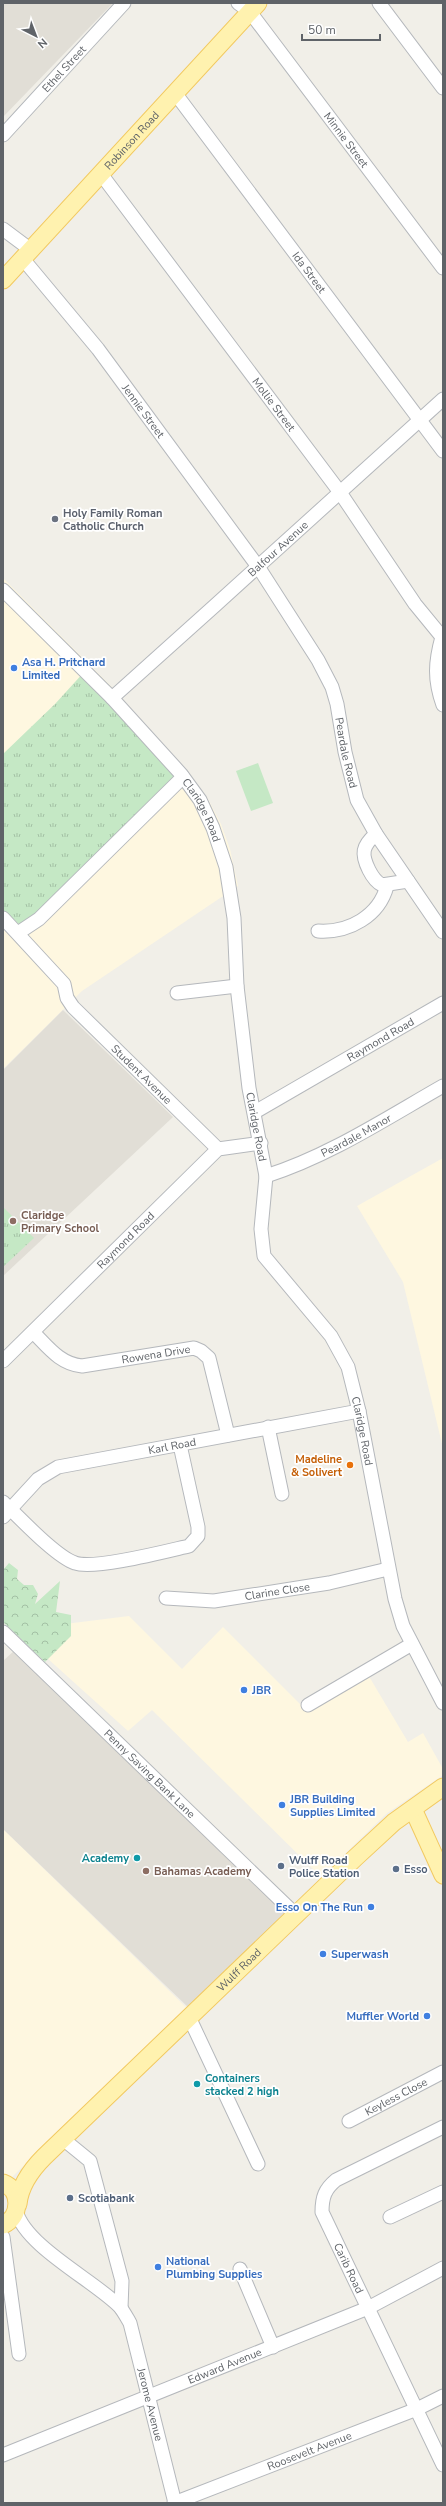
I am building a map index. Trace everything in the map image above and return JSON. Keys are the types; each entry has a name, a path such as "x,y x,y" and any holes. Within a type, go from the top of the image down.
{"main road":[{"name":"Robinson Road","path":"4,280 175,93 249,6"},
{"name":"Wulff Road","path":"9,2220 22,2186 41,2160 394,1822 443,1787"},
{"path":"413,1809 443,1875"},
{"name":"Wulff Road","path":"3,2182 18,2175 41,2160"},
{"path":"3,2182 13,2189 9,2220"}],"street":[{"name":"Ethel Street","path":"3,135 124,3"},
{"path":"379,3 443,88"},
{"name":"Minnie Street","path":"249,6 443,268"},
{"name":"Ida Street","path":"175,93 443,452"},
{"name":"Mollie Street","path":"101,174 339,491 415,604 442,637"},
{"path":"3,229 27,255"},
{"name":"Jennie Street","path":"27,255 259,568"},
{"name":"Balfour Avenue","path":"112,698 259,568 339,491 443,399"},
{"name":"Peardale Road","path":"259,568 318,660 332,687 357,800 376,834 443,932"},
{"name":"Claridge Road","path":"3,590 112,698 183,777 206,812 226,866 234,918 237,986 249,1088 261,1143 266,1176 261,1229 264,1256 331,1336 341,1352 359,1411 388,1570 403,1626 443,1703"},
{"path":"442,637 438,653 436,685 443,705"},
{"path":"18,933 39,919 183,777"},
{"path":"376,834 367,842 363,857 378,883 387,886 408,881"},
{"path":"318,931 329,932 360,922 378,905 384,897 387,886"},
{"name":"Student Avenue","path":"3,918 31,946 64,984 67,998 73,1007 218,1149"},
{"path":"31,946 39,919"},
{"path":"177,993 237,986"},
{"name":"Raymond Road","path":"255,1112 443,1003"},
{"name":"Peardale Manor","path":"266,1176 299,1166 329,1151 443,1086"},
{"path":"218,1149 261,1143"},
{"name":"Raymond Road","path":"3,1361 218,1149"},
{"name":"Rowena Drive","path":"34,1332 66,1363 82,1366 194,1348 201,1351 211,1364 228,1435"},
{"name":"Karl Road","path":"5,1509 38,1479 58,1467 359,1411"},
{"path":"268,1428 282,1494"},
{"path":"5,1509 59,1554 75,1563 102,1563 189,1546 198,1536 198,1527 180,1445"},
{"name":"Clarine Close","path":"166,1598 214,1601 328,1583 388,1570"},
{"name":"Penny Saving Bank Lane","path":"3,1632 296,1915"},
{"path":"308,1705 412,1644"},
{"path":"189,2017 258,2164"},
{"name":"Keyless Close","path":"349,2121 443,2072"},
{"name":"Carib Road","path":"443,2127 352,2171 326,2188 322,2200 322,2212 443,2465"},
{"path":"63,2139 90,2160 122,2281 120,2308"},
{"path":"390,2217 443,2192"},
{"path":"9,2220 19,2354"},
{"name":"Jerome Avenue","path":"9,2220 39,2242 120,2308 130,2323 175,2503"},
{"name":"Edward Avenue","path":"3,2454 149,2398 368,2308 443,2268"},
{"path":"240,2269 273,2347"},
{"name":"Roosevelt Avenue","path":"175,2503 417,2409 443,2396"}],"shaded area":[{"path":"3,3 113,3 3,117"},
{"path":"3,578 110,685 190,774 208,799 221,824 230,849 238,886 82,991 3,1069"},
{"path":"63,1010 173,1117 3,1276 3,1070"},
{"path":"443,1158 443,1448 403,1282 357,1206"},
{"name":"JBR","path":"129,1616 182,1669 223,1627 301,1705 364,1668 408,1742 423,1733 443,1769 443,1775 386,1814 321,1877 152,1710 128,1731 47,1658 65,1624"},
{"name":"Bahamas Academy","path":"16,1649 288,1914 190,2009 3,1829 3,1661"},
{"path":"3,1829 189,2010 119,2072 3,2186"}],"green space":[{"path":"85,671 177,777 22,927 3,910 3,754 55,704"},
{"path":"258,763 273,803 251,811 236,771"},
{"name":"Claridge Primary School","path":"3,1207 34,1238 3,1267"},
{"path":"9,1563 18,1570 17,1579 24,1585 33,1585 38,1594 35,1604 60,1581 56,1612 71,1615 71,1636 45,1662 3,1622 3,1570"}],"place":[{"name":"Holy Family Roman Catholic Church","path":"55,519"},
{"name":"Asa H. Pritchard Limited","path":"14,668"},
{"name":"Claridge Primary School","path":"13,1221"},
{"name":"Madeline & Solivert","path":"350,1465"},
{"name":"JBR","path":"244,1690"},
{"name":"JBR Building Supplies Limited","path":"282,1805"},
{"name":"Academy","path":"137,1858"},
{"name":"Wulff Road Police Station","path":"281,1866"},
{"name":"Esso","path":"396,1869"},
{"name":"Bahamas Academy","path":"146,1871"},
{"name":"Esso On The Run","path":"371,1907"},
{"name":"Superwash","path":"323,1954"},
{"name":"Muffler World","path":"427,2016"},
{"name":"Containers stacked 2 high","path":"197,2084"},
{"name":"Scotiabank","path":"70,2198"},
{"name":"National Plumbing Supplies","path":"158,2267"}]}
